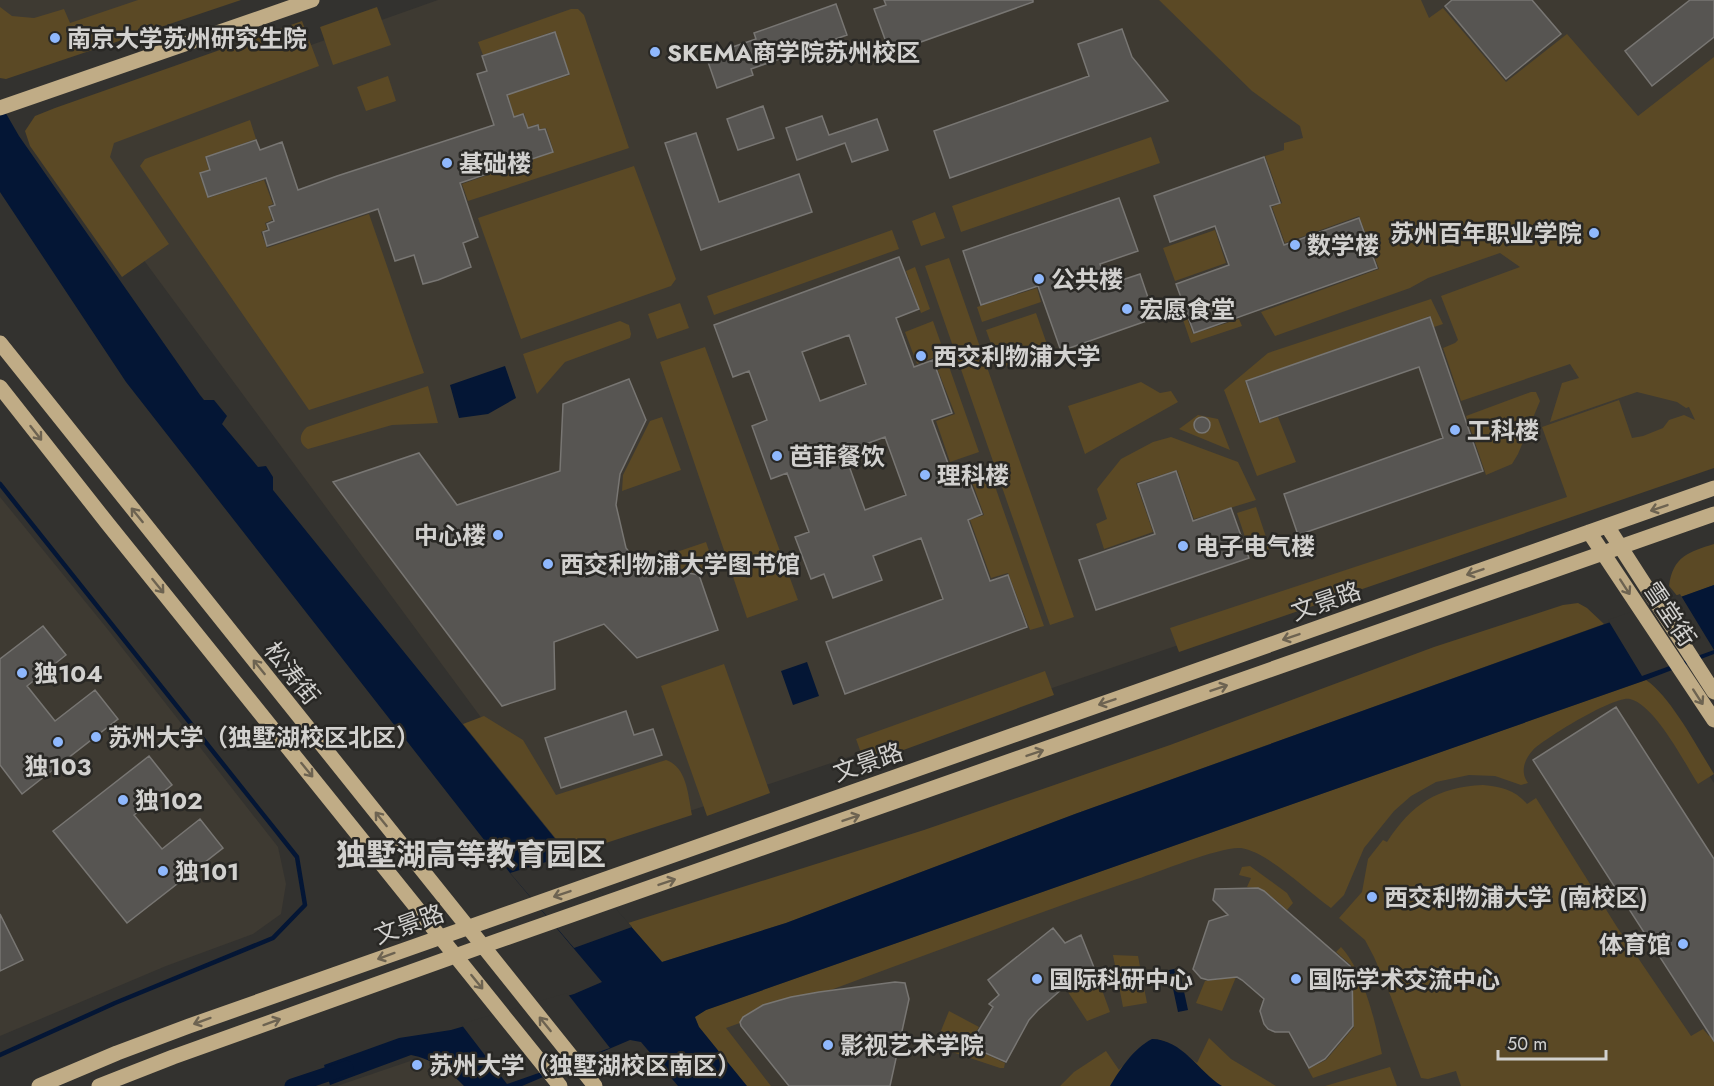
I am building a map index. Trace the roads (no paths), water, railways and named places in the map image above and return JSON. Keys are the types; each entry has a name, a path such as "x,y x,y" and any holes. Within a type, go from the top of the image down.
{"main road":[{"path":"0,108 312,0"},
{"name":"松涛街","path":"0,343 595,1086"},
{"name":"松涛街","path":"0,387 560,1086"},
{"name":"文景路","path":"39,1086 165,1035 441,936 1714,488"},
{"name":"文景路","path":"99,1086 173,1057 483,946 1714,514"},
{"name":"雪堂街","path":"1607,526 1714,692"},
{"name":"雪堂街","path":"1589,532 1714,720"}],"water":[{"path":"0,103 19,136 200,395 204,400 214,400 227,416 222,424 258,467 266,466 273,477 273,490 565,851 662,962 786,923 1075,814 1714,585 1714,654 1646,680 706,1010 695,1017 699,1027 747,1086 678,1086 641,1042 630,1040 522,1086 464,1086 440,1066 411,1055 330,1085 324,1065 399,1038 451,1030 574,994 602,982 510,873 126,382 0,192"},
{"path":"505,366 516,398 488,414 459,418 450,385"},
{"path":"807,662 819,696 793,705 781,671"},
{"path":"1179,968 1188,1010 1178,1012 1169,970"},
{"path":"1152,1039 1163,1040 1181,1050 1222,1086 1110,1086 1133,1053"}],"waterway":[{"path":"0,484 297,857 305,905 273,938 115,1003 0,1055"},
{"path":"292,1086 346,1068"}],"place":[{"name":"南京大学苏州研究生院","path":"55,38"},
{"name":"SKEMA商学院苏州校区","path":"655,52"},
{"name":"基础楼","path":"447,163"},
{"name":"苏州百年职业学院","path":"1594,233"},
{"name":"数学楼","path":"1295,245"},
{"name":"公共楼","path":"1039,279"},
{"name":"宏愿食堂","path":"1127,309"},
{"name":"西交利物浦大学","path":"921,356"},
{"name":"工科楼","path":"1455,430"},
{"name":"芭菲餐饮","path":"777,456"},
{"name":"理科楼","path":"925,475"},
{"name":"中心楼","path":"498,535"},
{"name":"电子电气楼","path":"1183,546"},
{"name":"西交利物浦大学图书馆","path":"548,564"},
{"name":"独104","path":"22,673"},
{"name":"苏州大学（独墅湖校区北区）","path":"96,737"},
{"name":"独103","path":"58,742"},
{"name":"独102","path":"123,800"},
{"name":"独101","path":"163,871"},
{"name":"西交利物浦大学 (南校区)","path":"1372,897"},
{"name":"体育馆","path":"1683,944"},
{"name":"国际科研中心","path":"1037,979"},
{"name":"国际学术交流中心","path":"1296,979"},
{"name":"影视艺术学院","path":"828,1045"},
{"name":"苏州大学（独墅湖校区南区）","path":"417,1065"}],"district":[{"name":"独墅湖高等教育园区","path":"471,854"}]}
